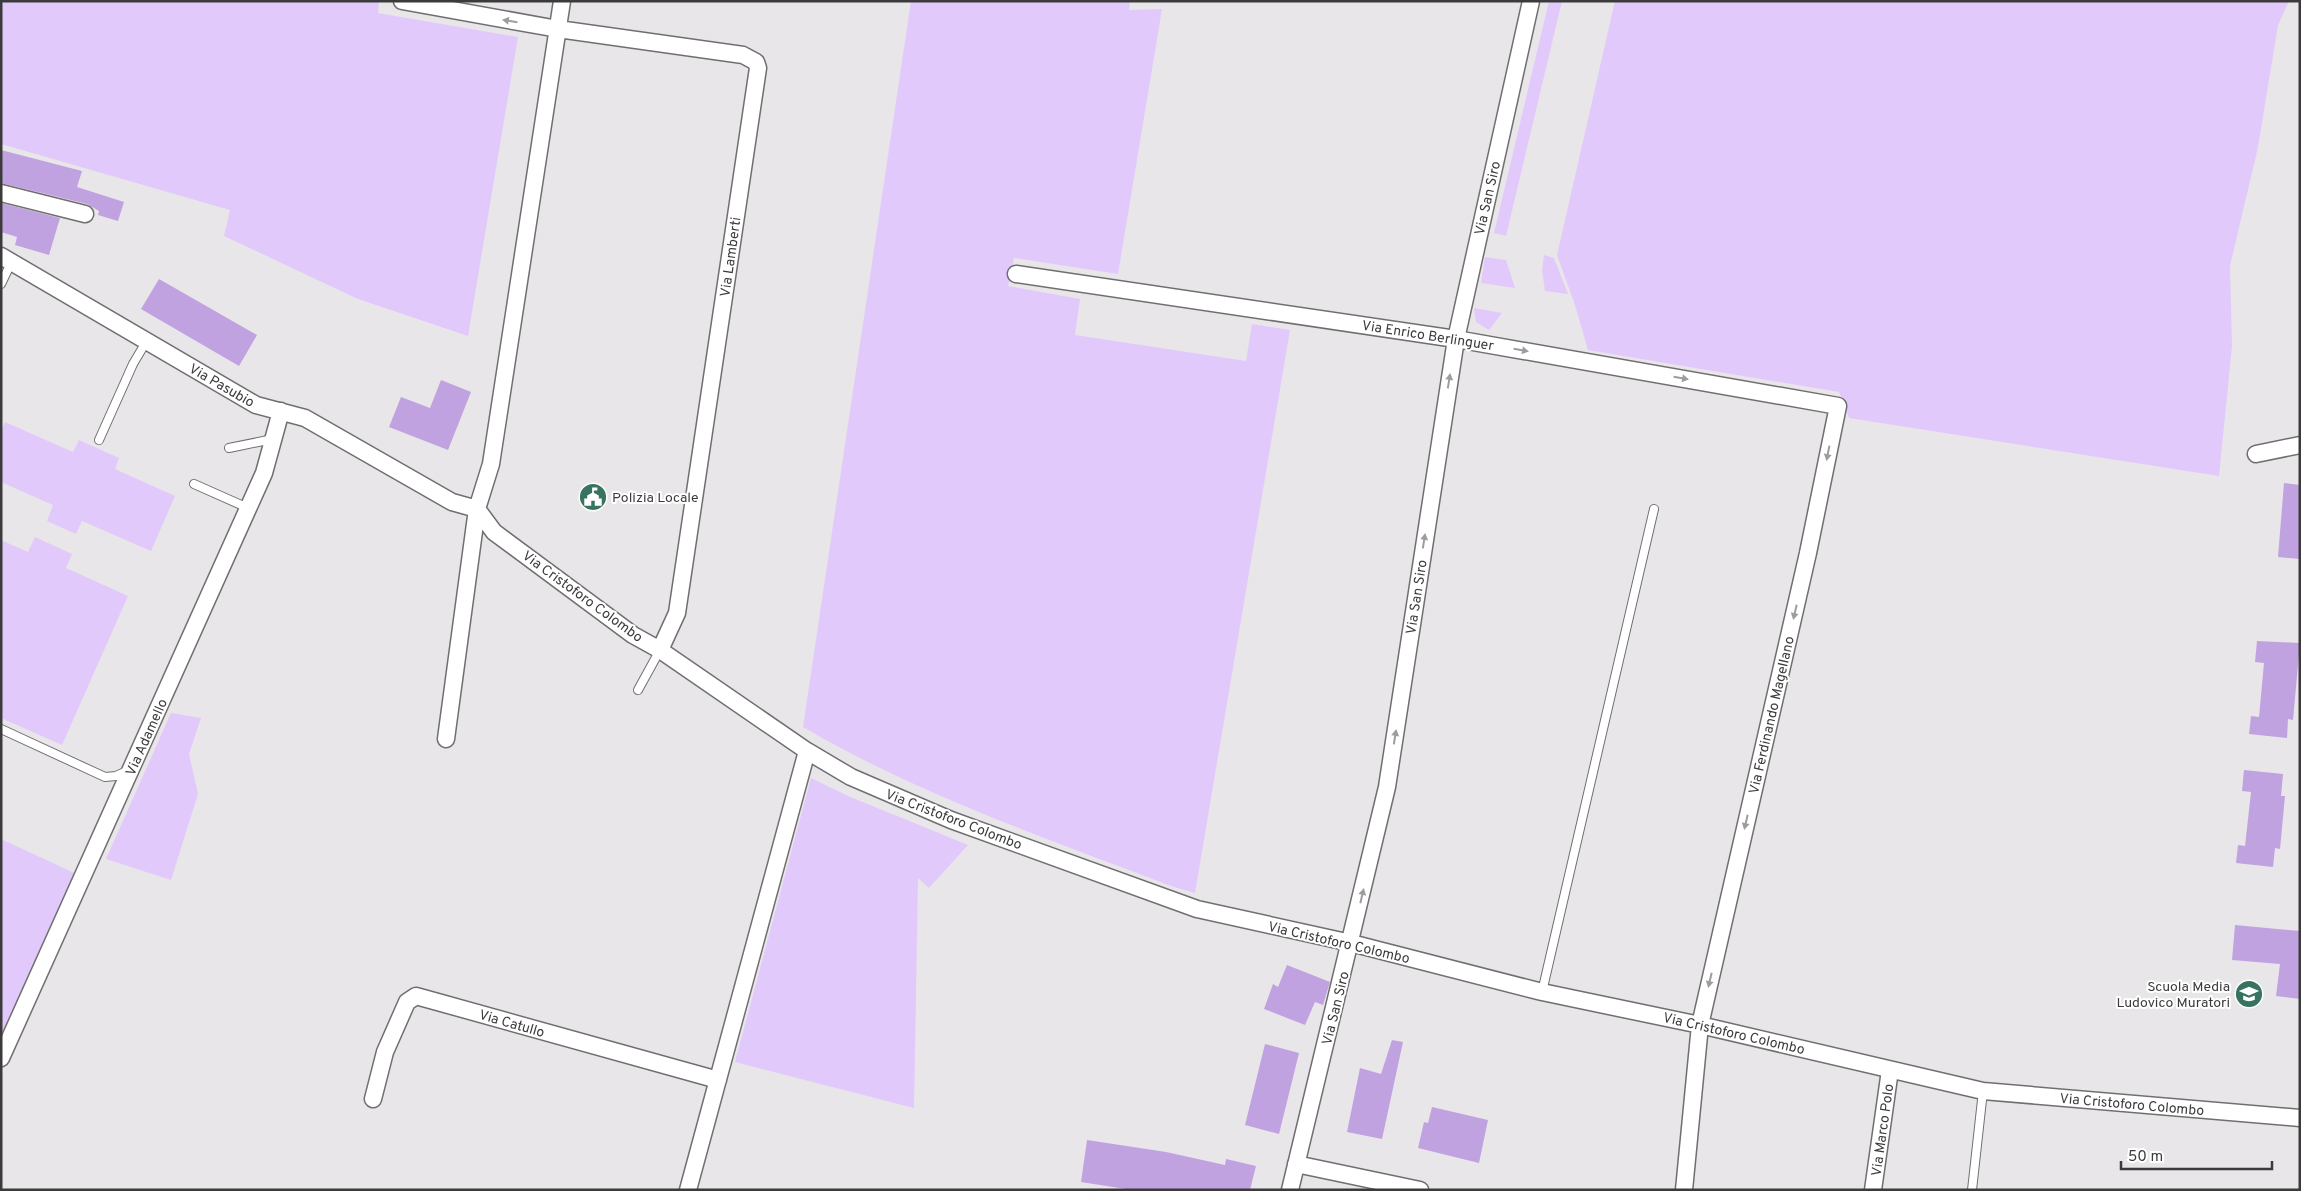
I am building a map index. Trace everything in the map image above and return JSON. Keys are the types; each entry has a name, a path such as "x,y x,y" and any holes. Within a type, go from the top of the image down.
{"street":[{"path":"402,1 558,29"},
{"path":"446,739 477,509 491,464 562,1"},
{"name":"Via San Siro","path":"1290,1190 1351,943 1387,787 1456,339 1531,1"},
{"name":"Via Lamberti","path":"558,29 744,55 756,62 758,68 677,613 660,650"},
{"path":"1,193 85,214"},
{"name":"Via Pasubio","path":"6,260 256,405 305,418 452,502 477,509"},
{"name":"Via Enrico Berlinguer","path":"1016,274 1456,339 1838,406"},
{"name":"Via Ferdinando Magellano","path":"1684,1190 1700,1024 1808,553 1838,406"},
{"name":"Via Adamello","path":"1,1058 264,473 272,438 281,411"},
{"path":"2256,454 2300,445"},
{"name":"Via Cristoforo Colombo","path":"477,509 494,532 633,635 660,650 807,751 851,777 951,820 1196,909 1351,943 1542,992 1700,1024 1890,1070 1983,1090 2300,1118"},
{"path":"688,1190 807,751"},
{"name":"Via Catullo","path":"373,1099 385,1052 407,1002 416,996 718,1080"},
{"name":"Via Marco Polo","path":"1873,1190 1890,1070"},
{"path":"1296,1164 1420,1190"}],"lane":[{"path":"1,284 6,260"},
{"path":"100,440 133,364 146,342"},
{"path":"229,448 272,438"},
{"path":"194,484 248,508"},
{"path":"1542,992 1654,509"},
{"path":"638,690 660,650"},
{"path":"1,729 105,777 116,776 132,769"},
{"path":"1972,1190 1983,1090"}],"shaded area":[{"path":"1,1 379,1 378,13 518,37 468,336 358,299 224,236 230,210 1,144"},
{"path":"911,1 1130,1 1129,10 1162,9 1118,274 1014,258 1008,286 1080,299 1075,335 1246,361 1252,324 1290,330 1195,893 1171,886 937,795 892,774 803,727"},
{"path":"1549,1 1562,1 1506,236 1494,233"},
{"path":"1615,1 2289,1 2278,25 2258,147 2230,266 2232,346 2219,476 1849,418 1839,392 1588,350 1575,305 1557,255"},
{"path":"1544,255 1554,258 1568,294 1545,291 1542,270"},
{"path":"1485,257 1506,260 1515,288 1481,283"},
{"path":"1474,308 1502,313 1489,330 1476,322"},
{"path":"5,422 73,452 79,440 119,458 115,469 175,496 151,551 82,521 76,534 47,521 53,505 1,482 1,431"},
{"path":"35,537 72,554 66,568 128,596 62,745 1,718 1,540 28,552"},
{"path":"171,713 201,718 189,754 198,794 171,880 106,859"},
{"path":"811,778 848,796 968,845 929,888 918,878 914,1108 735,1062"},
{"path":"1,839 83,877 1,1058"}],"building":[{"path":"1,150 82,171 77,187 124,202 118,221 98,215 99,211 87,204 1,183"},
{"path":"1,203 60,218 49,255 15,245 17,237 1,232"},
{"path":"159,279 257,335 239,366 141,309"},
{"path":"441,380 471,392 448,450 389,427 401,397 430,408"},
{"path":"2284,483 2300,485 2300,559 2278,557"},
{"path":"2257,641 2300,643 2293,720 2288,719 2287,738 2249,734 2251,716 2259,717 2264,663 2255,662"},
{"path":"2244,770 2283,774 2281,796 2285,796 2280,849 2275,848 2273,867 2236,863 2238,845 2245,846 2251,792 2242,791"},
{"path":"2235,925 2300,931 2300,999 2276,996 2280,964 2232,960"},
{"path":"1287,965 1330,982 1323,1005 1315,1002 1305,1025 1264,1009 1273,984 1278,987"},
{"path":"1392,1040 1403,1042 1382,1139 1347,1132 1360,1068 1381,1074"},
{"path":"1265,1044 1299,1053 1279,1134 1245,1125"},
{"path":"1432,1107 1488,1120 1479,1163 1418,1148 1424,1122 1428,1123"},
{"path":"1087,1140 1166,1152 1225,1165 1226,1159 1256,1166 1250,1190 1132,1190 1081,1182"}],"place":[{"name":"Polizia Locale","path":"593,497"},
{"name":"Scuola Media Ludovico Muratori","path":"2249,994"}]}
